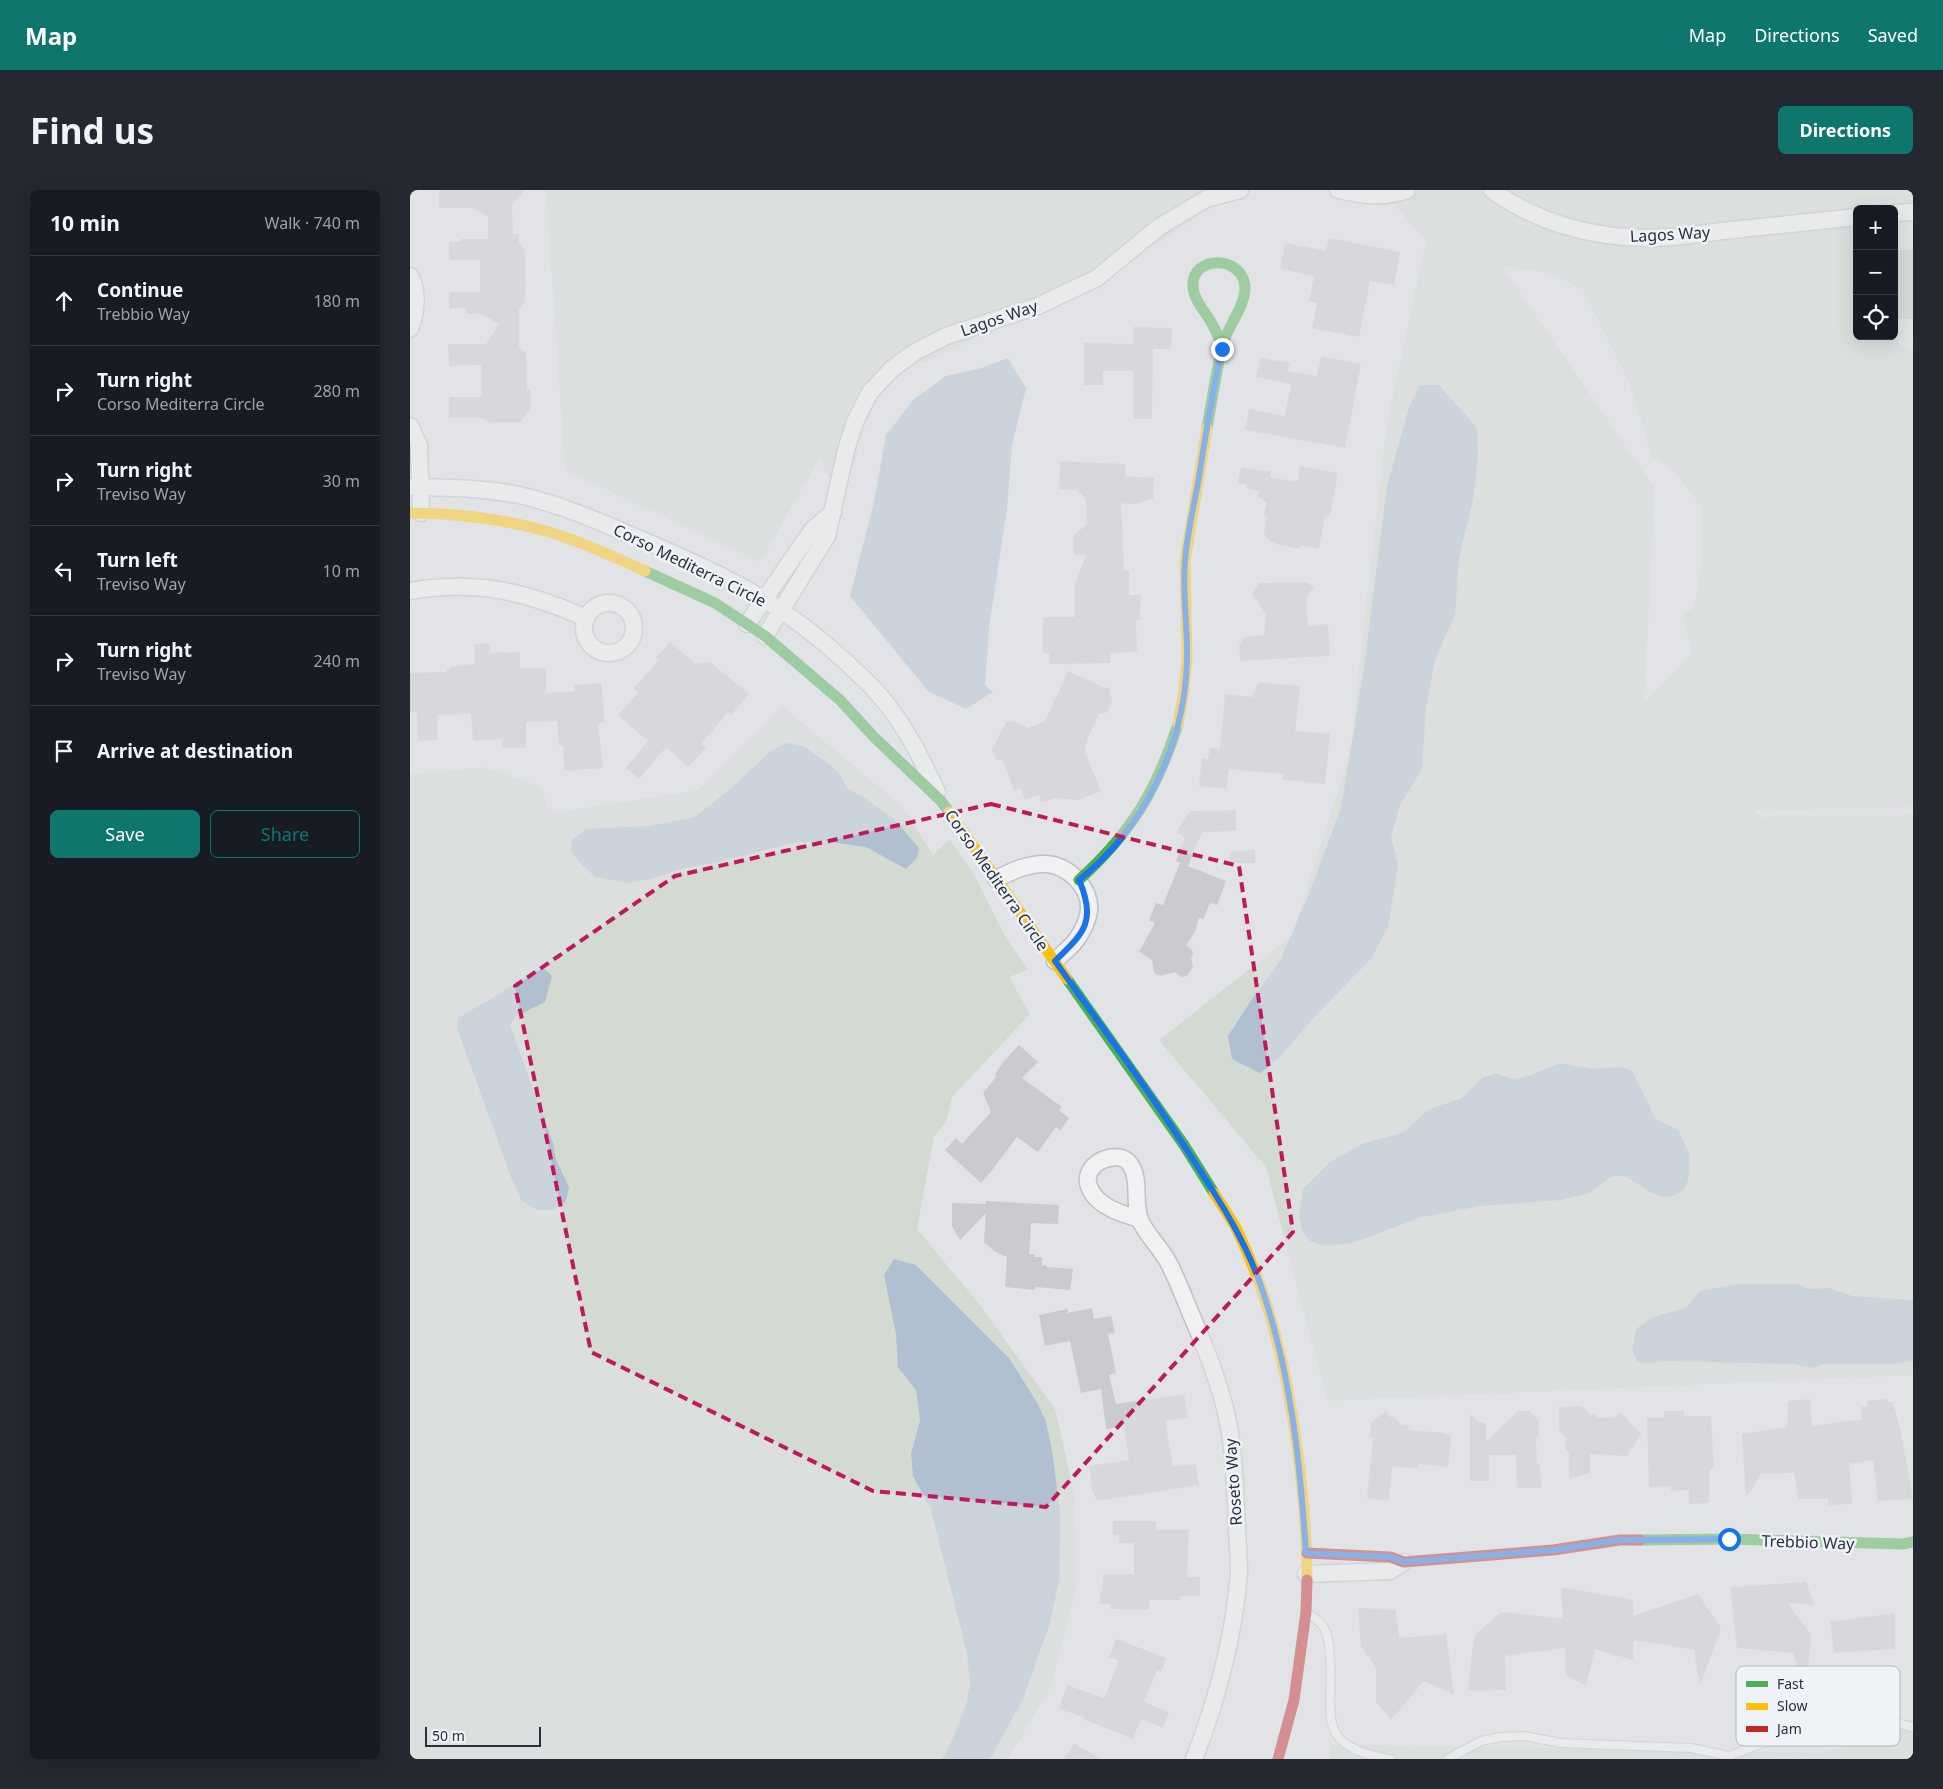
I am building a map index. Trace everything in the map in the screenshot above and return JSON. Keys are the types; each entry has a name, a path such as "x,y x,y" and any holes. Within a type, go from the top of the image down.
{"street":[{"name":"Lagos Way","path":"765,636 827,536 846,450 855,422 870,392 893,368 915,352 946,336 1038,306 1097,278 1160,227 1206,199 1240,190"},
{"path":"1338,190 1373,196 1392,196 1407,190"},
{"name":"Lagos Way","path":"1492,190 1527,210 1566,226 1604,235 1628,237 1678,236 1853,217"},
{"path":"1898,214 1913,212"},
{"path":"1079,880 1108,855 1127,831 1151,792 1173,743 1186,686 1185,561 1207,426 1225,335 1246,290 1243,274 1232,264 1218,262 1207,264 1199,270 1193,280 1198,302 1215,328 1222,349"},
{"path":"410,276 415,284 416,314 410,329"},
{"path":"410,426 419,445 415,469 416,513"},
{"name":"Corso Mediterra Circle","path":"415,487 481,490 518,495 554,504 668,551 722,577 781,610 816,637 870,685 900,722 917,749 941,801 1184,1145 1235,1227 1260,1284 1279,1344 1290,1395 1301,1476 1306,1553 1306,1612 1294,1700 1278,1759"},
{"name":"Corso Mediterra Circle","path":"416,513 445,512 546,531 616,557 715,603 765,636 840,700 874,737 941,801"},
{"path":"747,624 813,529 833,512"},
{"path":"410,591 448,586 494,589 541,599 586,618"},
{"path":"996,879 1032,865 1047,864 1062,867 1079,880 1089,911 1079,937 1055,961"},
{"name":"Roseto Way","path":"1140,1219 1167,1261 1212,1366 1230,1432 1236,1493 1239,1572 1227,1656 1205,1733 1194,1759"},
{"name":"Trebbio Way","path":"1306,1553 1390,1557 1404,1562 1545,1550 1620,1540 1729,1539 1903,1544 1913,1542"},
{"name":"Trebbio Way","path":"1306,1574 1390,1571 1404,1562"}],"lane":[{"path":"1306,1612 1322,1625 1329,1642 1331,1678 1330,1717 1332,1730 1340,1740 1352,1749 1390,1759"},
{"path":"1900,1724 1913,1727"},
{"path":"1448,1759 1481,1741 1501,1737 1524,1736 1561,1743 1691,1748 1729,1756 1756,1746"}],"highlighted area":[{"path":"991,804 1239,866 1293,1232 1046,1507 873,1491 591,1352 515,986 675,876"}],"shaded area":[{"path":"546,190 1247,190 1237,193 1202,213 1168,237 1122,264 903,372 875,398 860,439 844,499 826,473 820,457 760,562 565,470"},
{"path":"1329,190 1913,190 1913,216 1898,210 1898,205 1853,205 1853,340 1896,340 1900,346 1913,349 1913,807 1754,810 1761,817 1913,815 1913,1375 1327,1401 1266,1167 1159,1040 1292,936 1352,745 1387,423 1426,241 1385,194 1352,195","holes":["1502,266 1546,272 1582,289 1630,384 1652,457 1673,469 1703,509 1703,558 1694,607 1683,615 1692,653 1644,703 1655,489"]},
{"path":"782,706 902,806 933,855 950,840 972,871 1005,936 1028,970 1009,977 1030,1014 952,1097 946,1123 934,1136 917,1229 979,1304 1055,1409 1075,1497 1076,1591 1050,1689 1008,1759 410,1759 410,775 485,767 540,786 548,807 559,812 699,790"},
{"path":"1913,1723 1913,1759 1329,1759 1332,1744 1823,1753 1844,1746 1900,1746 1900,1727"}],"water":[{"path":"1008,358 1026,388 1012,445 1007,508 989,628 985,685 993,692 966,709 928,691 850,596 874,502 886,435 913,400 946,376 981,368"},
{"path":"1420,385 1439,385 1477,428 1478,457 1473,500 1459,558 1455,615 1435,659 1426,707 1422,769 1400,805 1391,837 1398,864 1388,928 1371,959 1318,1013 1280,1057 1260,1073 1232,1059 1228,1036 1280,961 1309,894 1341,808 1364,669 1387,486 1410,404"},
{"path":"786,743 803,746 828,763 840,774 847,788 893,818 919,848 917,858 906,869 866,847 824,841 797,842 718,862 680,869 652,879 627,883 595,877 579,862 571,850 572,840 586,829 649,826 695,817 728,791 771,751"},
{"path":"543,968 552,976 545,1002 515,1017 510,1025 553,1143 556,1160 569,1187 566,1201 553,1210 537,1210 522,1201 512,1180 457,1028 458,1018"},
{"path":"1560,1063 1592,1069 1620,1067 1632,1071 1655,1118 1678,1130 1689,1153 1690,1171 1686,1187 1674,1196 1662,1197 1648,1191 1627,1177 1616,1175 1609,1178 1590,1193 1561,1200 1480,1206 1419,1218 1353,1243 1324,1246 1310,1241 1303,1233 1299,1217 1303,1189 1330,1162 1362,1144 1404,1132 1429,1109 1460,1099 1484,1077 1495,1073 1512,1079 1525,1077"},
{"path":"894,1259 916,1265 1009,1358 1038,1404 1046,1422 1053,1456 1060,1514 1059,1581 1050,1623 1023,1699 990,1759 942,1759 950,1745 966,1705 970,1684 967,1653 931,1510 913,1476 911,1454 920,1420 916,1390 898,1367 896,1334 884,1275"},
{"path":"1740,1284 1798,1284 1809,1289 1830,1288 1852,1296 1913,1300 1913,1361 1894,1364 1824,1364 1814,1368 1794,1364 1668,1361 1646,1363 1637,1361 1632,1350 1636,1329 1653,1317 1686,1308 1700,1291"}],"building":[{"path":"439,190 524,190 512,205 513,234 519,234 519,243 525,250 526,289 525,302 519,309 519,347 526,353 527,390 530,390 531,407 521,422 490,422 481,418 449,418 449,397 482,397 481,365 449,366 448,344 486,344 499,324 481,314 467,314 465,308 449,309 449,292 480,292 480,260 449,260 449,242 461,242 461,239 488,239 488,217 474,208 439,208"},
{"path":"1329,238 1400,252 1394,285 1370,281 1359,337 1312,328 1317,303 1309,301 1314,276 1280,269 1285,243 1326,251"},
{"path":"1898,250 1913,250 1913,319 1898,319"},
{"path":"1133,327 1172,328 1171,349 1153,349 1152,419 1133,419 1133,371 1103,371 1103,385 1084,385 1084,343 1133,344"},
{"path":"1321,356 1361,364 1345,448 1245,430 1249,409 1285,416 1291,384 1256,377 1260,358 1290,363 1288,371 1317,376"},
{"path":"1060,461 1126,464 1125,476 1154,478 1153,499 1134,504 1121,503 1124,571 1129,571 1129,595 1141,595 1140,620 1136,620 1137,652 1110,653 1111,663 1050,664 1049,653 1043,653 1043,617 1075,617 1074,587 1086,555 1074,555 1073,535 1087,525 1086,499 1077,490 1059,489"},
{"path":"1300,466 1338,473 1330,516 1325,515 1319,549 1301,545 1300,549 1276,544 1266,538 1264,534 1267,515 1264,515 1267,503 1258,497 1259,491 1246,488 1247,485 1238,483 1241,467 1271,472 1270,477 1297,482"},
{"path":"1307,582 1314,587 1306,598 1308,626 1328,624 1330,656 1240,661 1239,645 1245,637 1264,635 1266,614 1252,594 1259,583"},
{"path":"670,642 696,664 710,662 749,694 731,715 728,712 701,744 706,748 688,767 666,747 639,779 626,768 648,741 618,715 638,693 633,689 659,660 656,658"},
{"path":"490,643 490,653 520,652 520,668 546,668 546,693 575,691 574,685 601,683 605,723 598,723 603,768 564,771 563,746 559,746 557,721 526,722 526,748 502,748 502,739 473,741 471,714 437,715 437,740 418,741 417,712 410,712 410,673 447,672 447,669 451,669 451,666 475,664 474,644"},
{"path":"1068,671 1105,688 1109,687 1112,703 1108,712 1099,714 1088,737 1085,752 1101,791 1078,800 1056,798 1041,803 1039,795 1025,800 1021,788 1014,791 1003,761 995,759 992,750 1006,722 1014,721 1029,728 1045,721"},
{"path":"1258,682 1300,686 1295,731 1330,734 1325,784 1283,780 1283,774 1229,769 1226,789 1199,786 1202,758 1208,759 1210,748 1220,749 1225,694 1252,697"},
{"path":"1236,810 1236,831 1202,832 1188,866 1176,861 1185,838 1176,832 1190,811"},
{"path":"1255,850 1255,863 1230,863 1230,851"},
{"path":"1180,863 1226,881 1217,905 1210,903 1203,919 1199,918 1195,932 1186,945 1192,950 1193,955 1191,959 1193,967 1187,976 1182,977 1175,972 1160,976 1154,973 1152,960 1139,952 1155,923 1149,920 1156,903 1163,905"},
{"path":"1019,1045 1038,1062 1022,1078 1062,1107 1059,1110 1069,1118 1060,1131 1056,1127 1038,1152 1017,1137 981,1183 945,1150 956,1138 962,1144 991,1112 983,1093 996,1077 995,1074 1004,1061"},
{"path":"986,1201 1059,1205 1058,1224 1031,1223 1029,1254 1035,1254 1034,1257 1042,1257 1042,1265 1046,1265 1046,1267 1073,1269 1070,1290 1035,1287 1035,1290 1005,1287 1007,1257 994,1251 984,1242 986,1213 960,1240 952,1226 952,1203 986,1204"},
{"path":"1092,1308 1094,1319 1111,1316 1115,1333 1108,1334 1116,1373 1109,1375 1116,1404 1184,1394 1188,1417 1165,1421 1173,1467 1196,1464 1199,1485 1097,1501 1092,1490 1089,1466 1129,1460 1124,1426 1106,1429 1101,1389 1081,1393 1070,1341 1045,1346 1039,1315 1068,1309 1067,1313"},
{"path":"1810,1399 1812,1426 1862,1419 1861,1407 1867,1406 1867,1401 1886,1399 1888,1402 1893,1402 1901,1433 1913,1499 1878,1501 1873,1460 1849,1464 1852,1504 1828,1505 1828,1499 1798,1499 1794,1473 1762,1474 1746,1497 1742,1434 1787,1427 1788,1401"},
{"path":"1581,1406 1591,1415 1593,1413 1599,1418 1615,1418 1620,1412 1641,1434 1627,1456 1590,1454 1590,1473 1569,1479 1569,1452 1565,1448 1567,1438 1559,1431 1559,1407"},
{"path":"1386,1411 1391,1418 1394,1416 1402,1426 1405,1424 1410,1430 1445,1433 1451,1437 1448,1467 1419,1464 1418,1469 1392,1466 1389,1501 1367,1498 1373,1438 1369,1438 1371,1422"},
{"path":"1518,1411 1530,1411 1538,1420 1539,1436 1536,1436 1537,1464 1540,1464 1542,1488 1517,1488 1516,1455 1489,1455 1489,1481 1470,1481 1470,1414 1479,1422 1486,1423 1486,1442"},
{"path":"1664,1411 1684,1411 1684,1416 1711,1416 1714,1469 1709,1469 1709,1503 1689,1504 1689,1490 1671,1491 1671,1486 1649,1487 1647,1418 1664,1418"},
{"path":"1113,1521 1156,1521 1156,1530 1189,1530 1187,1577 1200,1577 1200,1596 1180,1596 1180,1600 1149,1600 1149,1610 1110,1609 1111,1604 1100,1604 1100,1591 1103,1591 1103,1574 1134,1574 1134,1543 1119,1543 1119,1535 1113,1535"},
{"path":"1806,1582 1814,1605 1788,1603 1811,1635 1808,1666 1797,1666 1793,1653 1737,1648 1730,1587"},
{"path":"1561,1587 1633,1600 1633,1616 1698,1594 1721,1628 1700,1686 1694,1650 1633,1640 1633,1660 1595,1649 1586,1686 1566,1675 1565,1648 1505,1656 1506,1690 1468,1691 1474,1635 1501,1612 1563,1619"},
{"path":"1358,1608 1396,1610 1399,1638 1446,1634 1454,1694 1424,1681 1391,1720 1376,1702 1376,1668 1361,1646"},
{"path":"1895,1613 1895,1649 1834,1653 1830,1622"},
{"path":"1116,1639 1167,1658 1161,1672 1157,1670 1144,1702 1169,1712 1163,1728 1141,1719 1133,1739 1083,1719 1084,1717 1059,1709 1067,1685 1104,1698 1119,1661 1109,1657"},
{"path":"1074,1743 1100,1759 1064,1759"}],"traffic: fast":[{"path":"1207,428 1223,344 1244,298 1245,291 1243,279 1237,270 1229,265 1219,263 1209,264 1200,268 1194,276 1193,287 1198,302 1217,333 1222,349"},
{"path":"645,571 715,603 765,636 840,700 874,737 941,801 949,812"},
{"path":"1079,880 1113,845 1140,809 1161,770 1178,724"},
{"path":"1067,979 1184,1145 1214,1193"},
{"path":"1640,1540 1729,1539 1903,1544 1913,1542"}],"traffic: slow":[{"path":"1178,724 1187,659 1185,561 1207,428"},
{"path":"410,513 478,518 513,523 546,531 609,554 645,571"},
{"path":"949,812 1067,979"},
{"path":"1214,1193 1236,1228 1248,1254 1276,1335 1293,1419 1301,1480 1307,1580"}],"traffic: jam":[{"path":"1307,1553 1390,1557 1404,1562 1553,1550 1620,1540 1640,1540"},
{"path":"1278,1759 1294,1700 1306,1612 1307,1580"}],"route":[{"path":"1222,349 1207,426 1185,561 1184,587 1187,623 1186,686 1173,743 1151,792 1122,838 1108,855 1079,880 1089,911 1079,937 1055,961 1184,1145 1235,1227 1260,1284 1279,1344 1290,1395 1301,1476 1306,1553 1390,1557 1404,1562 1418,1562 1553,1550 1620,1540 1729,1539"}]}
